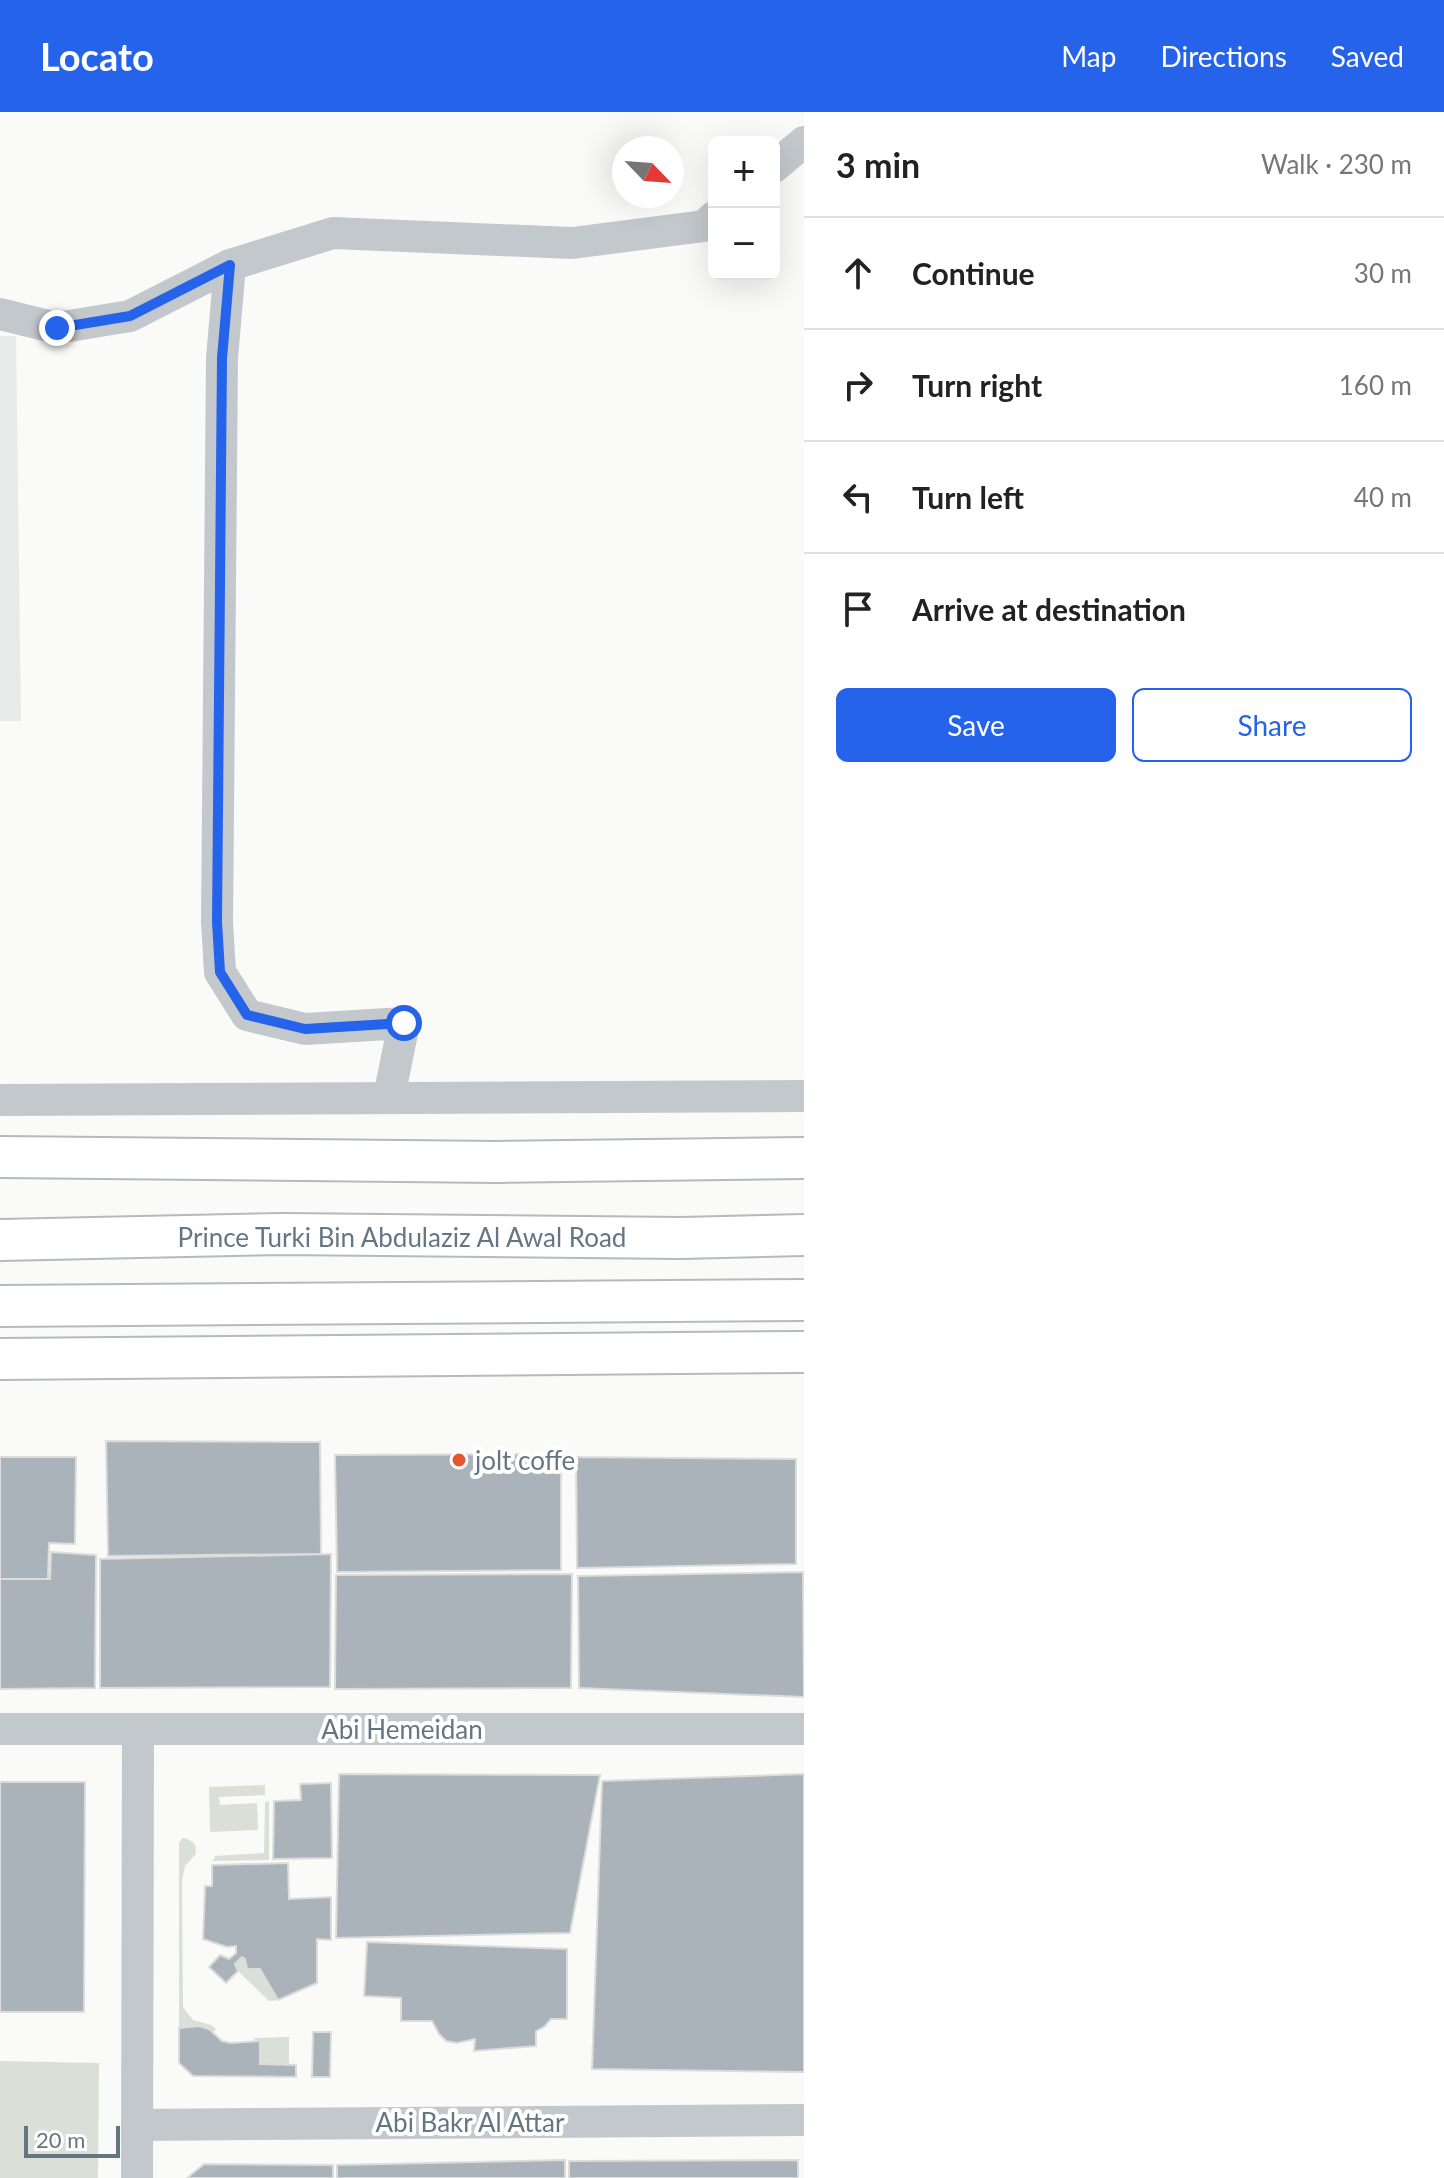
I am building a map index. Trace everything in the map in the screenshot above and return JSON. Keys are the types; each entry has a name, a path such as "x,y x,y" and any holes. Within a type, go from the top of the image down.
{"main road":[{"path":"0,1157 482,1162 804,1158"},
{"name":"Prince Turki Bin Abdulaziz Al Awal Road","path":"0,1240 283,1234 681,1238 804,1235"},
{"path":"0,1306 804,1300"},
{"path":"0,1359 804,1352"}],"street":[{"path":"780,162 804,142"},
{"path":"0,314 57,328 130,316 230,265 333,233 572,243 704,226 708,222"},
{"path":"230,265 222,358 217,922 220,972 247,1015 305,1029 404,1023 389,1097"},
{"path":"0,1100 804,1096"},
{"name":"Abi Hemeidan","path":"0,1729 804,1729"},
{"path":"137,2178 138,1730"},
{"name":"Abi Bakr Al Attar","path":"137,2125 804,2120"}],"shaded area":[{"path":"0,336 16,336 21,721 0,721"},
{"path":"265,1785 265,1795 219,1797 220,1805 257,1803 258,1830 210,1832 209,1787"},
{"path":"269,1801 269,1860 213,1861 215,1856 264,1853 265,1802"},
{"path":"183,1838 194,1843 196,1854 185,1866 182,1880 183,2007 193,2020 216,2029 213,2033 199,2026 179,2028 179,1842"},
{"path":"242,1957 260,1969 278,2000 269,2001 238,1971 235,1964"},
{"path":"289,2037 289,2065 260,2064 254,2038"},
{"path":"0,2061 99,2063 98,2178 0,2178"}],"building":[{"path":"106,1441 320,1442 321,1554 108,1556"},
{"path":"561,1454 561,1570 337,1572 335,1455"},
{"path":"0,1457 76,1457 75,1544 49,1543 48,1579 0,1579"},
{"path":"576,1457 796,1459 796,1564 577,1568"},
{"path":"51,1552 96,1555 95,1688 0,1689 0,1579 50,1579"},
{"path":"331,1554 330,1687 100,1688 100,1559"},
{"path":"803,1572 804,1697 579,1688 578,1576"},
{"path":"572,1574 571,1688 335,1689 336,1575"},
{"path":"339,1774 600,1775 570,1933 336,1938"},
{"path":"804,1774 804,2072 592,2069 602,1781"},
{"path":"0,1782 85,1782 84,2012 0,2012"},
{"path":"331,1783 332,1858 273,1859 274,1801 301,1800 300,1784"},
{"path":"288,1863 289,1899 331,1897 331,1940 317,1939 317,1983 278,2000 260,1969 247,1969 242,1957 235,1964 238,1971 226,1983 209,1967 220,1955 229,1959 236,1953 236,1946 227,1947 203,1939 205,1886 212,1886 212,1865"},
{"path":"367,1942 567,1949 567,2019 551,2019 536,2031 536,2046 474,2051 475,2039 457,2043 446,2041 432,2021 401,2021 401,1998 364,1996"},
{"path":"199,2026 209,2029 222,2041 260,2041 260,2064 296,2065 296,2077 193,2076 179,2063 179,2028"},
{"path":"313,2032 331,2032 330,2077 312,2077"},
{"path":"565,2160 565,2178 337,2178 337,2165"},
{"path":"798,2160 798,2178 569,2178 569,2161"},
{"path":"204,2164 333,2165 333,2178 187,2178"}],"place":[{"name":"jolt coffe","path":"459,1460"}],"route":[{"path":"57,328 130,316 230,265 222,358 217,922 220,972 247,1015 305,1029 404,1023"}]}
